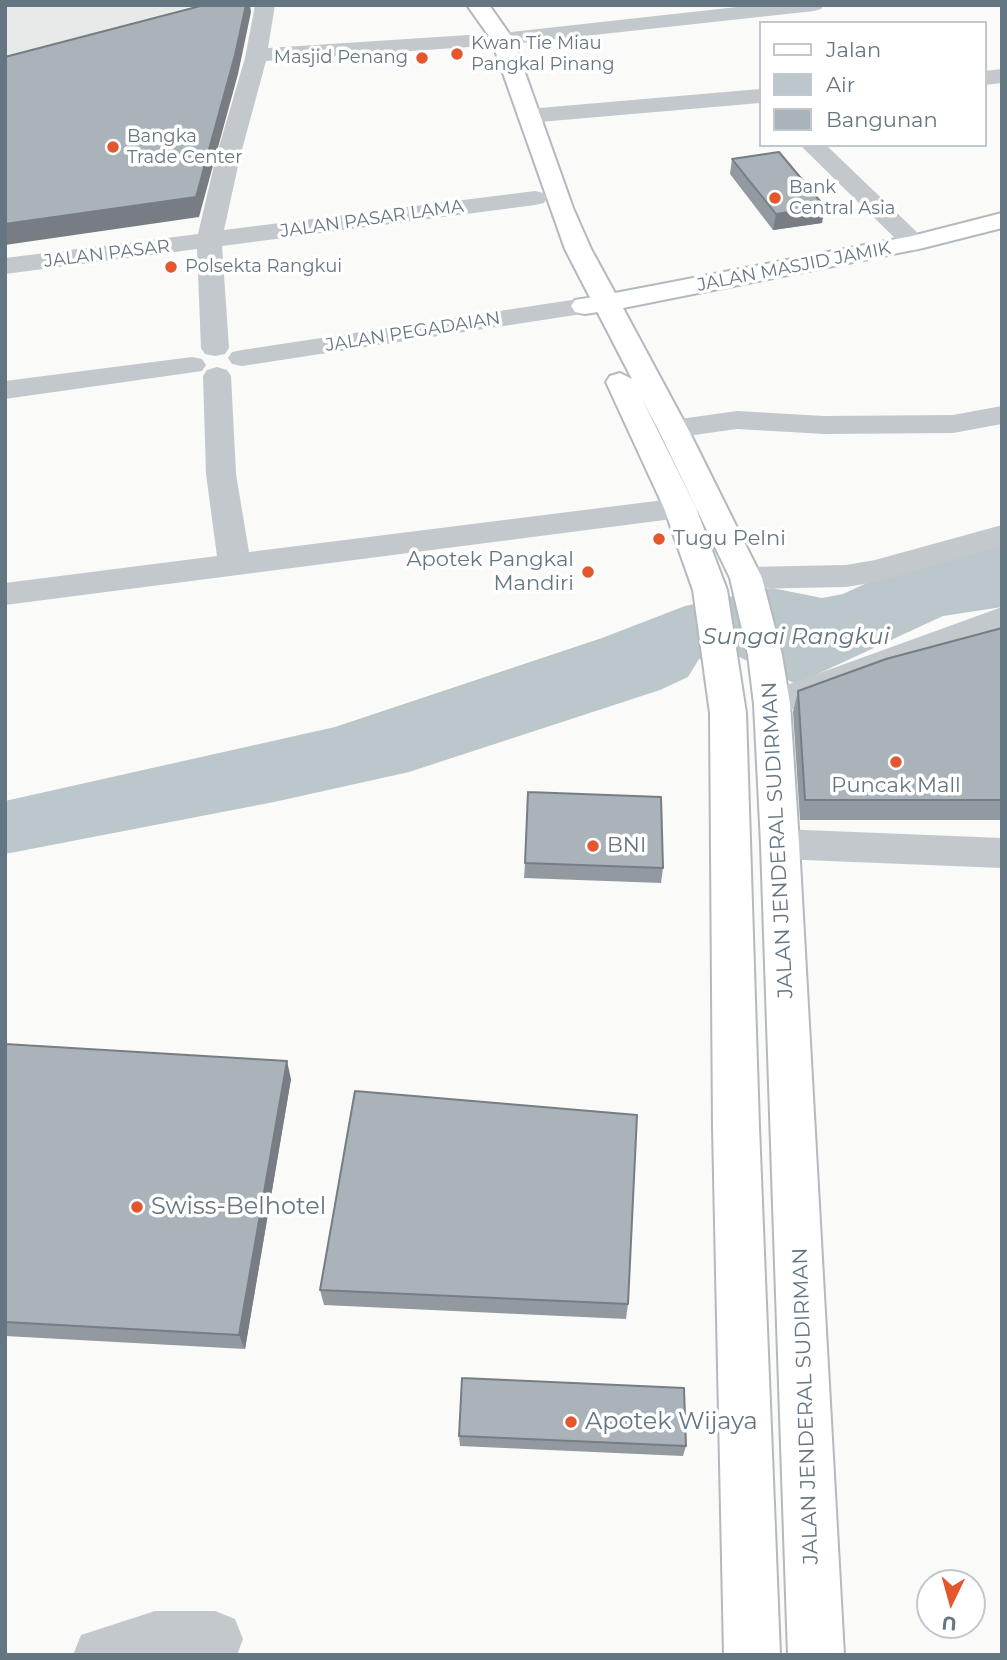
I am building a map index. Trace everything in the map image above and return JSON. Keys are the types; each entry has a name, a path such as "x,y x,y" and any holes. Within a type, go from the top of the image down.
{"highway":[{"name":"JALAN JENDERAL SUDIRMAN","path":"460,5 493,39 528,116 596,304 680,508 710,590 729,733 736,1155 752,1655"},
{"name":"JALAN JENDERAL SUDIRMAN","path":"477,5 490,19 536,198 556,250 596,304 673,429 747,581 771,691 817,1655"},
{"name":"JALAN MASJID JAMIK","path":"596,304 914,243 1002,220"}],"street":[{"path":"235,565 208,363 209,242 228,157 257,55 265,5"},
{"path":"257,55 493,39 814,5"},
{"path":"528,116 758,96"},
{"path":"814,147 914,243"},
{"name":"JALAN PASAR LAMA","path":"209,242 536,198"},
{"name":"JALAN PASAR","path":"5,266 209,242"},
{"name":"JALAN PEGADAIAN","path":"208,363 233,350 242,358 596,304"},
{"path":"5,390 208,363"},
{"path":"673,429 737,420 824,425 953,424 1002,415"},
{"path":"5,596 680,508"},
{"path":"747,581 846,576 876,571 1002,535"},
{"path":"771,691 1002,618"},
{"path":"780,844 1002,853"},
{"path":"101,1655 155,1639 215,1639"}],"shaded area":[{"path":"5,5 196,5 5,57"}],"water":[{"name":"Sungai Rangkui","path":"1002,543 1002,607 943,616 796,684 731,653 699,659 688,677 660,690 409,772 274,802 5,854 5,801 335,727 602,638 685,606 772,588 822,598 843,594 871,581"}],"building":[{"name":"Bangka Trade Center","path":"204,5 246,5 196,197 5,224 5,57"},
{"path":"779,152 825,207 776,214 732,159"},
{"name":"Puncak Mall","path":"1002,628 1002,800 805,800 798,691 886,659"},
{"name":"BNI","path":"528,792 661,797 663,868 525,863"},
{"name":"Swiss-Belhotel","path":"5,1044 287,1061 239,1335 5,1322"},
{"path":"355,1091 637,1115 628,1304 320,1290"},
{"name":"Apotek Wijaya","path":"462,1378 684,1388 686,1446 459,1436"}],"place":[{"name":"Kwan Tie Miau Pangkal Pinang","path":"457,54"},
{"name":"Masjid Penang","path":"422,58"},
{"name":"Bangka Trade Center","path":"113,147"},
{"name":"Bank Central Asia","path":"775,198"},
{"name":"Polsekta Rangkui","path":"171,267"},
{"name":"Tugu Pelni","path":"659,539"},
{"name":"Apotek Pangkal Mandiri","path":"588,572"},
{"name":"Puncak Mall","path":"896,762"},
{"name":"BNI","path":"593,846"},
{"name":"Swiss-Belhotel","path":"137,1207"},
{"name":"Apotek Wijaya","path":"571,1422"}]}
